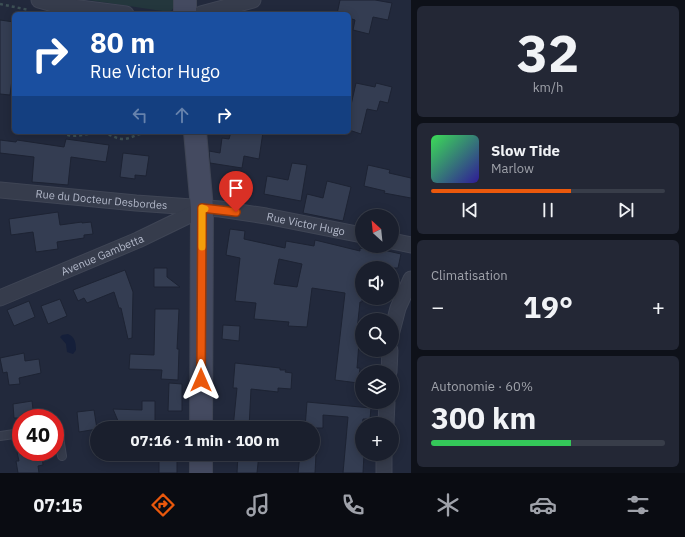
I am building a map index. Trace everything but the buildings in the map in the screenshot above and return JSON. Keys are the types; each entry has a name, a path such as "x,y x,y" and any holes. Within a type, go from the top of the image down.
{"street":[{"path":"39,0 56,9 98,12"},
{"path":"185,0 185,12"},
{"path":"209,12 252,0"},
{"path":"195,134 202,208 201,421"},
{"name":"Rue du Docteur Desbordes","path":"0,190 136,204 202,208"},
{"name":"Rue Victor Hugo","path":"202,208 220,209 266,216 355,234"},
{"name":"Avenue Gambetta","path":"0,298 138,240 202,208"},
{"path":"399,242 411,245"},
{"path":"397,313 411,280"},
{"path":"201,461 201,473"},
{"path":"384,461 384,473"}],"lane":[{"path":"0,436 12,434"}],"path":[{"path":"65,134 79,136 88,134"},
{"path":"107,134 116,138 124,139 140,134"}],"shaded area":[{"path":"88,0 174,0 174,7 169,12"}],"water":[{"path":"68,334 74,339 75,343 76,350 73,354 67,352 66,344 60,337"}],"slow traffic":[{"path":"202,247 202,208 205,209"}],"route":[{"path":"201,380 202,208 236,212"}]}
